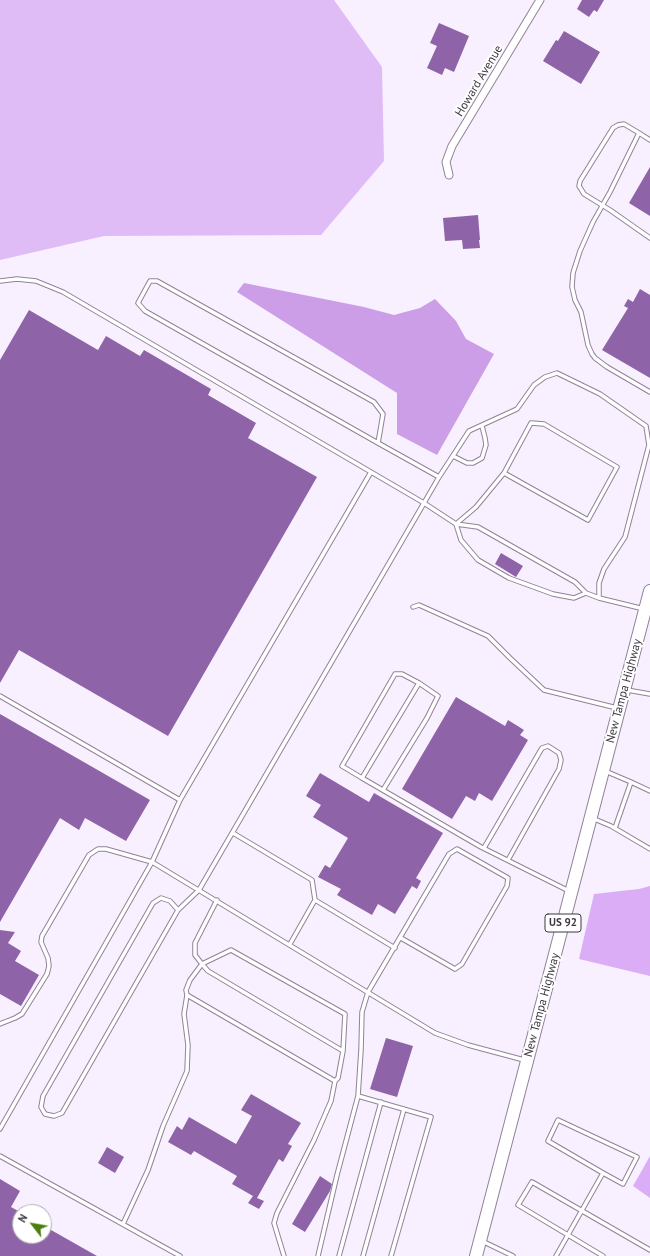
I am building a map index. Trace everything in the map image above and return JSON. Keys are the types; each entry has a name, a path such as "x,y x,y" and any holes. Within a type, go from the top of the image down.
{"main road":[{"name":"New Tampa Highway","path":"476,1256 650,593"}],"street":[{"name":"Howard Avenue","path":"449,175 446,162 452,146 540,0"}],"lane":[{"path":"650,140 624,124 613,128 580,180 579,186 584,194 603,205 650,238"},
{"path":"639,133 593,222 580,252 572,287 575,300 581,312 588,345 592,354 607,367 650,392"},
{"path":"0,281 17,279 36,281 62,292 424,503 456,524 478,527 575,582 586,593 599,598 645,609"},
{"path":"378,443 383,414 374,402 157,281 150,281 138,303 145,311 378,443 439,477"},
{"path":"178,910 170,901 161,898 153,903 43,1096 40,1107 45,1114 54,1116 62,1113 178,910 199,890 439,477 468,432 517,409 534,385 544,377 557,373 600,394 646,426 650,445 625,537 604,569 599,583 599,598"},
{"path":"456,524 476,507 504,473 531,423 544,424 617,467 588,520 504,473"},
{"path":"453,456 467,463 473,463 482,458 486,446 486,438 482,426"},
{"path":"0,1129 152,862 180,800 371,472"},
{"path":"456,524 461,540 478,560 509,578 553,594 574,598 586,593"},
{"path":"413,607 419,605 488,636 544,690 619,708"},
{"path":"383,790 427,718 438,696 402,674 396,674 342,766 362,778 484,848 571,892"},
{"path":"362,778 419,683"},
{"path":"624,689 650,694"},
{"path":"0,696 180,800"},
{"path":"484,848 542,748 548,746 559,753 561,760 559,769 508,860"},
{"path":"603,770 650,791"},
{"path":"615,828 631,782"},
{"path":"591,818 615,828 650,849"},
{"path":"233,833 312,880 315,900 290,944"},
{"path":"0,1024 22,1014 47,974 49,966 48,958 41,942 42,936 89,855 98,849 106,849 152,862 290,944 420,1024 445,1037 468,1045 527,1061"},
{"path":"318,1256 337,1175 358,1096 362,1012 368,992 449,854 457,849 508,878 508,886 462,964 455,969 401,938"},
{"path":"217,900 195,943 194,956 208,971 343,1051"},
{"path":"315,900 395,948"},
{"path":"123,1224 148,1170 163,1126 188,1071 188,1045 184,1014 187,995 186,990 190,980 202,964 231,950 345,1014 343,1051 338,1078 335,1081 331,1101 314,1140 277,1213 274,1223 284,1256"},
{"path":"187,995 335,1081"},
{"path":"358,1096 431,1117 391,1256"},
{"path":"339,1256 381,1102"},
{"path":"363,1256 404,1109"},
{"path":"558,1120 638,1157 624,1184 603,1173 548,1141 558,1120"},
{"path":"0,1156 180,1256"},
{"path":"556,1256 603,1173"},
{"path":"603,1256 518,1205 532,1182 650,1250"},
{"path":"480,1240 514,1256"}],"shaded area":[{"path":"0,0 334,0 382,67 384,161 321,235 104,236 0,260"},
{"path":"244,283 364,307 394,315 420,308 435,299 456,321 466,339 494,354 437,455 397,434 397,393 237,292"},
{"path":"650,886 650,976 579,959 594,894 639,889"},
{"path":"650,1156 650,1198 633,1186"}],"building":[{"path":"582,0 604,0 597,12 594,10 589,17 577,9"},
{"path":"439,23 469,36 454,72 445,68 442,75 427,68 437,46 430,43"},
{"path":"564,31 600,52 581,84 543,61 556,40 558,41"},
{"path":"650,167 650,216 629,203"},
{"path":"478,215 480,248 463,249 462,240 445,241 443,218"},
{"path":"640,289 650,295 650,378 602,350 628,308 624,306 628,299 633,302"},
{"path":"29,310 98,350 106,336 140,356 144,350 211,389 208,395 256,423 248,438 317,477 168,736 19,650 0,683 0,360"},
{"path":"501,553 523,566 516,577 495,564"},
{"path":"456,697 505,726 508,720 524,730 520,735 528,740 492,801 479,793 475,801 466,796 452,819 402,789"},
{"path":"0,714 150,800 126,841 85,818 79,830 60,818 0,922"},
{"path":"320,773 369,802 374,793 443,833 416,878 421,881 417,889 412,886 395,914 378,904 372,915 337,895 341,889 318,877 325,865 330,868 348,838 313,817 321,805 306,796"},
{"path":"0,930 15,932 8,943 21,951 15,961 39,975 21,1006 0,994"},
{"path":"386,1038 413,1046 397,1097 370,1089"},
{"path":"251,1094 301,1123 288,1144 292,1146 283,1162 279,1159 257,1198 264,1201 259,1209 248,1203 253,1196 232,1184 237,1176 194,1151 191,1155 168,1142 177,1126 182,1130 189,1117 236,1144 252,1116 241,1110"},
{"path":"107,1147 124,1157 115,1173 98,1163"},
{"path":"320,1176 332,1184 330,1191 305,1232 292,1224"},
{"path":"0,1179 20,1191 11,1207 12,1244 52,1244 52,1231 97,1256 0,1256"}]}
